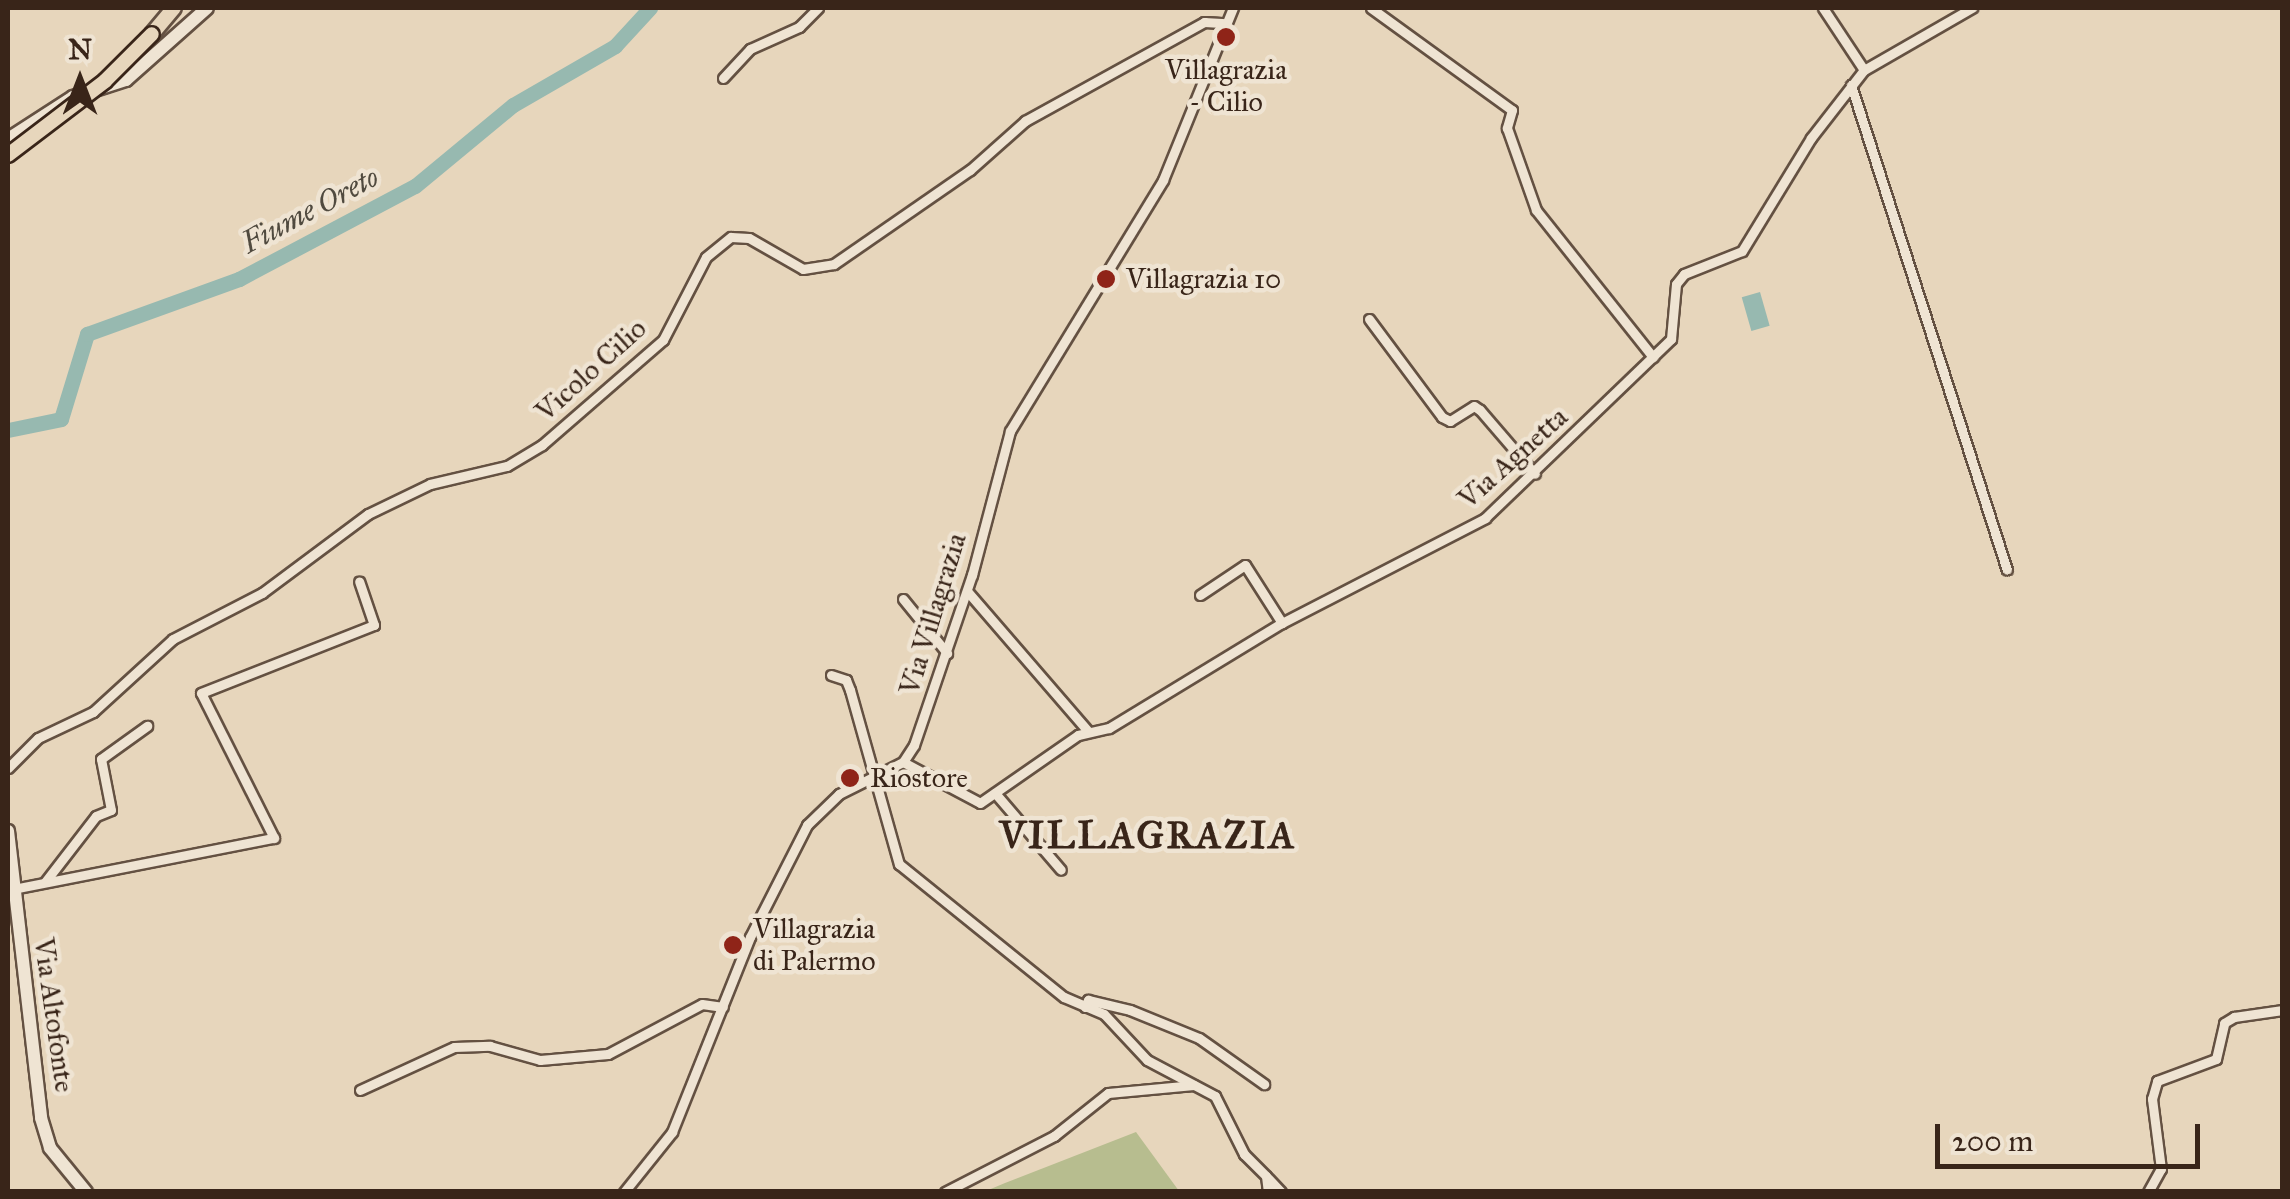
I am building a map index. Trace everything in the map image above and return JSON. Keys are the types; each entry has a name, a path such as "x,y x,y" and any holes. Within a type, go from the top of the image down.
{"main road":[{"path":"8,155 106,82 174,8"},
{"path":"8,138 72,97 126,80 208,8"},
{"name":"Via Altofonte","path":"8,832 41,1118 50,1148 86,1192"}],"street":[{"path":"723,78 750,49 799,27 818,8"},
{"path":"1208,8 1226,23"},
{"name":"Via Villagrazia","path":"903,762 947,653 1010,431 1163,180 1233,8"},
{"path":"1371,8 1512,110 1509,135 1536,210 1653,357"},
{"path":"1822,8 1864,70"},
{"name":"Via Agnetta","path":"995,793 1087,730 1109,728 1282,624 1472,526 1535,474 1676,332 1673,293 1684,274 1742,251 1864,70 1972,8"},
{"name":"Vicolo Cilio","path":"8,768 38,738 94,712 174,639 262,593 368,514 430,484 507,466 542,445 662,340 706,257 730,237 749,238 803,269 834,264 970,170 1024,121 1215,17"},
{"path":"1851,86 2007,570"},
{"path":"1369,319 1442,417 1450,421 1474,406 1535,474"},
{"path":"1200,595 1244,565 1282,624"},
{"path":"13,889 274,838 201,693 374,625 358,580"},
{"path":"967,591 1087,730"},
{"path":"903,599 947,653"},
{"path":"831,674 846,680 850,690 892,848 910,878 1084,1006 1104,1014 1146,1060 1216,1096 1244,1154 1281,1192"},
{"path":"45,882 96,816 110,810 101,759 147,726"},
{"path":"624,1192 672,1132 722,1007 808,825 830,800 903,762 975,802 995,793 1060,870"},
{"path":"1084,1006 1088,1000 1130,1010 1199,1038 1264,1084"},
{"path":"360,1090 454,1047 490,1046 540,1060 608,1054 702,1004 722,1007"},
{"path":"2153,1190 2161,1169 2152,1099 2157,1081 2216,1059 2224,1024 2234,1017 2282,1010"},
{"path":"945,1192 1054,1136 1108,1093 1196,1084"},
{"path":"1266,1176 1268,1192"}],"green space":[{"path":"1136,1132 1179,1191 986,1191 1005,1183"}],"water":[{"path":"1760,292 1770,326 1751,331 1742,297"}],"waterway":[{"name":"Fiume Oreto","path":"8,430 61,419 87,334 239,279 415,186 513,105 615,46 650,8"}],"place":[{"name":"Villagrazia - Cilio","path":"1226,37"},
{"name":"Villagrazia 10","path":"1106,279"},
{"name":"Riostore","path":"850,778"},
{"name":"Villagrazia di Palermo","path":"733,945"}],"district":[{"name":"VILLAGRAZIA","path":"1148,836"}]}
